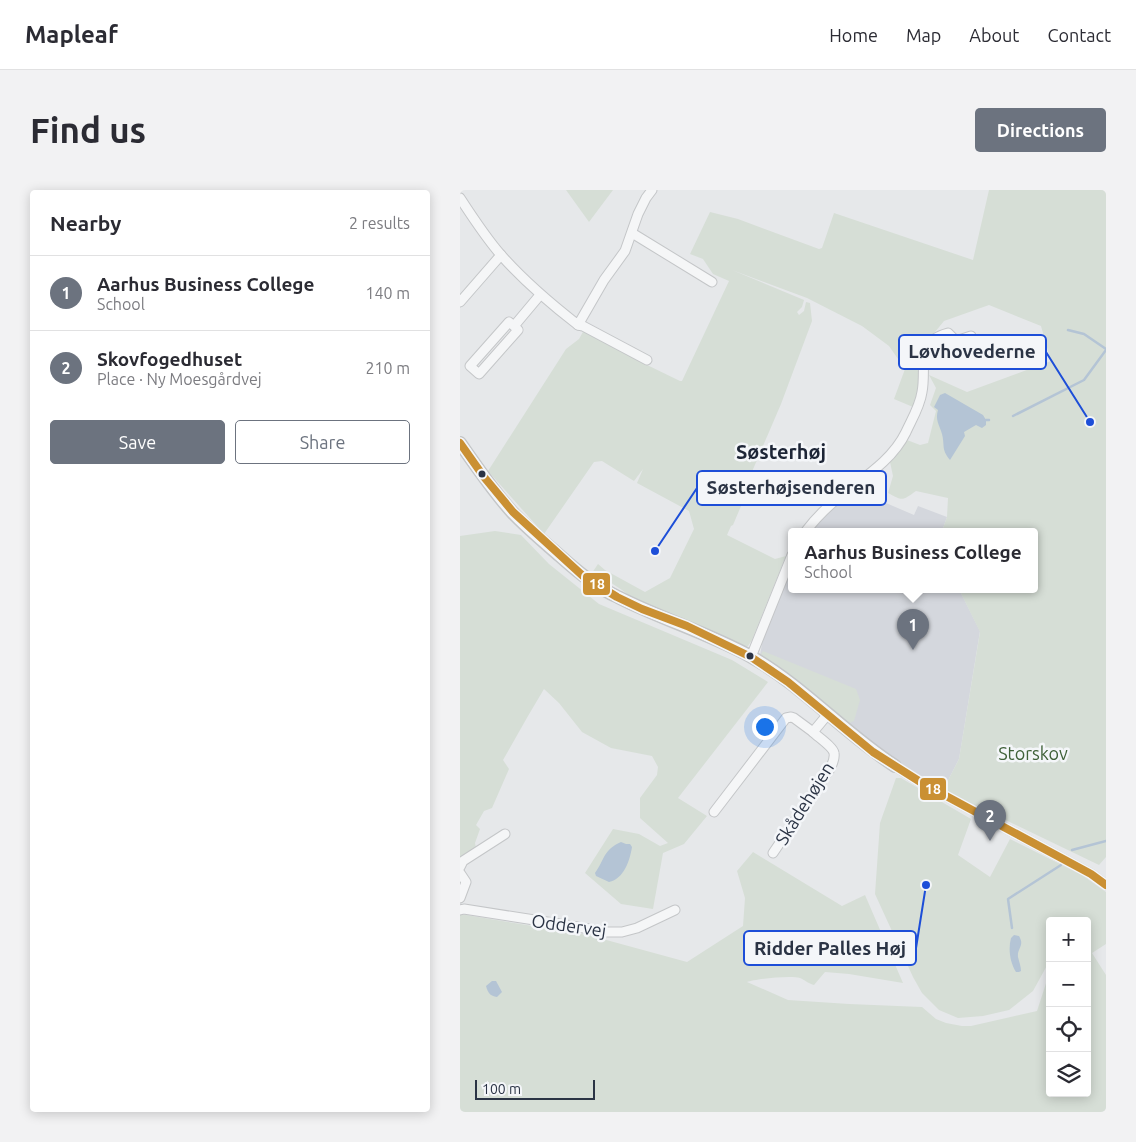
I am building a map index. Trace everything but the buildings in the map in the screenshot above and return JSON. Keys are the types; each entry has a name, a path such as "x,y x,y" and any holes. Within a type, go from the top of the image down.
{"street":[{"path":"578,325 604,280 625,251 638,214 652,190"},
{"path":"460,198 463,210 501,255 540,295 578,325 647,360"},
{"path":"632,233 712,282"},
{"path":"460,302 501,255"},
{"path":"514,326 540,295"},
{"path":"509,322 514,326 518,330 479,374 470,366 509,322"},
{"path":"808,528 836,499 884,461 905,434 922,395 924,378 923,358 930,341 938,335 948,332 956,341 971,336"},
{"path":"460,443 512,512 583,576 617,597 642,609 687,626 751,657 788,682 873,752 922,784 1092,874 1106,884"},
{"path":"751,657 788,564"},
{"name":"Skådehøjen","path":"812,732 828,714"},
{"name":"Skådehøjen","path":"714,812 786,718 794,718 831,748 834,752 834,757 830,769 773,853"},
{"path":"460,867 463,861 505,834"},
{"path":"460,873 466,882 460,898"},
{"name":"Oddervej","path":"460,910 607,932 622,932 637,928 675,910"}],"shaded area":[{"path":"865,494 914,515 918,506 947,517 943,528 813,528 842,498"},
{"path":"788,576 788,593 961,593 980,631 959,759 943,790 907,770 760,655 764,633"}],"green space":[{"path":"566,190 613,190 589,222"},
{"name":"Storskov","path":"989,190 1106,190 1106,857 1099,865 943,790 959,759 980,632 961,593 1038,593 1038,528 943,528 947,517 948,498 916,491 902,499 888,493 893,476 890,462 907,440 920,445 928,443 936,411 930,405 936,388 929,375 967,392 1051,361 1041,326 989,305 944,321 921,349 919,388 913,407 894,399 905,369 889,346 862,326 807,298 732,270 804,300 802,307 797,312 799,315 804,311 806,302 810,303 812,321 781,404 737,503 741,506 727,535 775,559 786,556 752,640 748,646 741,648 638,603 611,583 594,577 592,573 598,564 605,570 645,592 670,578 694,529 689,511 637,483 643,469 634,481 602,461 594,462 544,534 488,471 566,349 579,339 584,330 645,364 682,381 729,281 713,274 703,259 690,254 710,212 738,219 819,249 822,248 834,213 973,260"},
{"path":"495,531 521,535 549,564 599,604 732,660 768,682 678,798 707,816 684,844 663,853 653,909 621,904 585,873 613,829 639,834 660,846 668,843 640,818 640,798 657,775 658,767 652,756 611,748 582,732 559,703 544,689 503,760 509,769 492,808 484,811 476,825 480,829 475,843 476,848 460,860 460,536"},
{"path":"763,651 856,689 860,700 854,721 847,724 762,659 761,654"},
{"path":"896,778 901,778 971,819 958,855 990,877 1010,839 1082,875 1106,892 1106,944 1092,953 1106,975 1106,1112 460,1112 460,914 588,935 687,962 743,926 745,898 737,871 753,852 842,906 865,895 903,983 825,972 814,985 795,977 747,982 788,1000 922,1007 936,1019 962,1026 971,1026 1037,1011 1046,983 1046,1097 1091,1097 1091,917 1046,917 1046,967 1033,991 1009,1010 983,1016 958,1018 939,1010 922,993 913,977 875,894 880,823"}],"water":[{"path":"945,393 983,415 986,420 986,425 982,428 976,425 964,432 965,436 950,460 944,450 942,434 937,419 938,410 934,407 940,395"},
{"path":"621,842 630,844 632,847 630,858 622,873 619,877 609,882 596,876 595,873 608,852"},
{"path":"1014,935 1019,936 1021,939 1018,954 1021,969 1019,972 1016,972 1010,955 1010,942"},
{"path":"492,981 496,981 502,992 497,997 491,995 486,986"}],"waterway":[{"path":"1068,330 1084,334 1106,349"},
{"path":"1013,416 1084,380 1106,350"},
{"path":"1072,850 1106,841"},
{"path":"1012,928 1008,899 1061,865"}],"transit line":[{"name":"18","path":"460,443 484,477 513,512 583,576 617,597 642,609 687,626 751,657 788,682 873,752 922,783 1091,874 1106,885"}],"place":[{"name":"Løvhovederne","path":"1090,422"},
{"name":"Søsterhøjsenderen","path":"655,551"},
{"name":"Aarhus Business College","path":"913,650"},
{"name":"Skovfogedhuset","path":"990,841"},
{"name":"Ridder Palles Høj","path":"926,885"}],"district":[{"name":"Søsterhøj","path":"781,451"}]}
